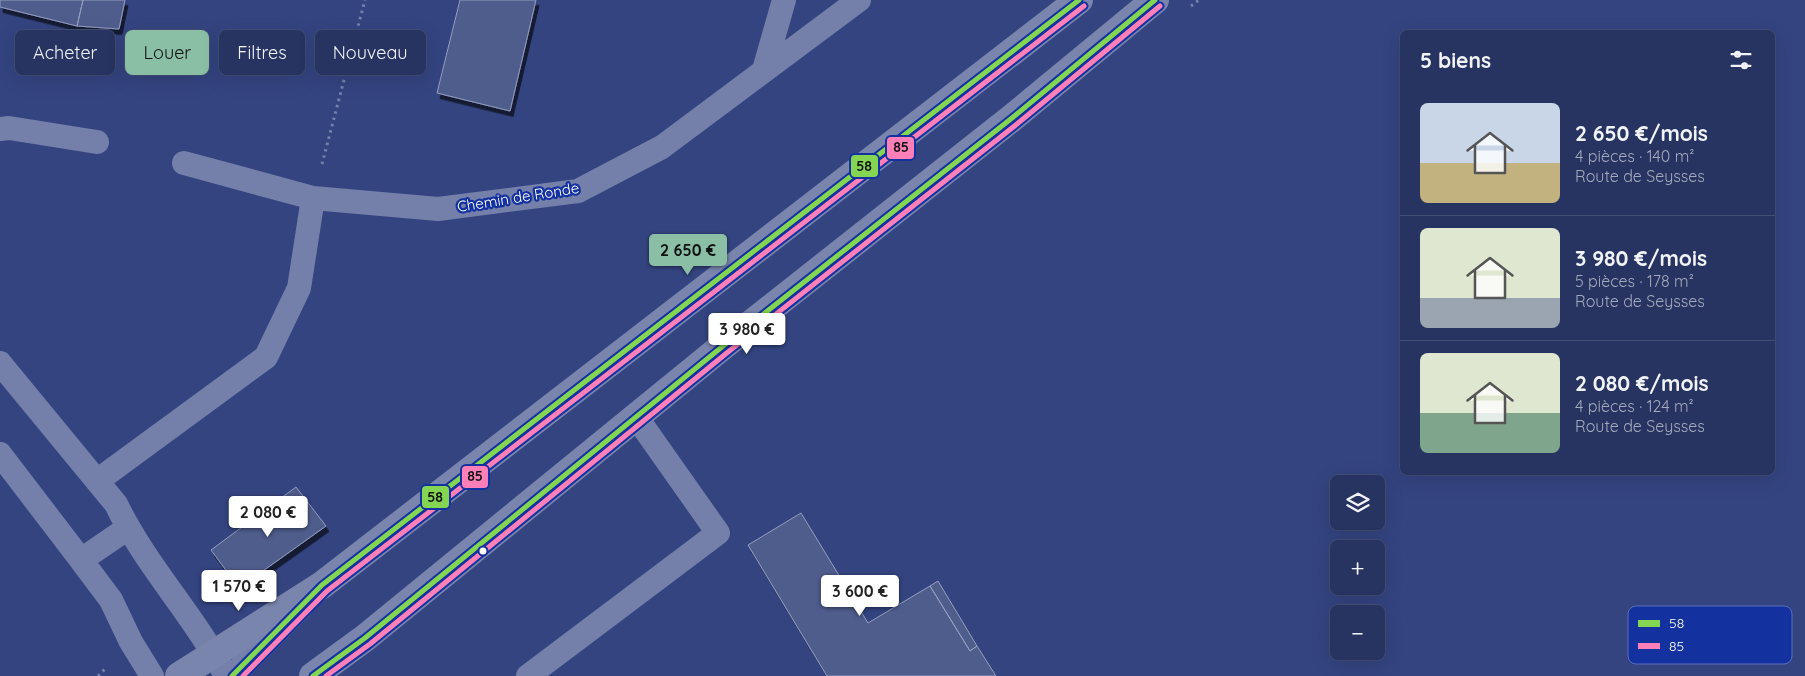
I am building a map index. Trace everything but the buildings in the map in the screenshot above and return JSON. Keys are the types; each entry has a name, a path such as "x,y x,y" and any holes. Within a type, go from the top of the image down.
{"main road":[{"path":"179,676 220,664 1079,0"},
{"path":"313,676 365,638 723,346 1012,118 1155,0"}],"lane":[{"path":"764,70 784,0"},
{"name":"Chemin de Ronde","path":"184,163 313,198 438,208 578,191 662,147 860,0"},
{"path":"0,130 9,128 97,142"},
{"path":"97,481 266,357 299,288 313,198"},
{"path":"1,365 116,504 128,528 220,664"},
{"path":"528,676 718,533 637,418"},
{"path":"0,454 111,600 131,642 152,676"},
{"path":"81,560 128,528"},
{"path":"232,676 322,585"}],"path":[{"path":"313,198 365,0"}],"transit line":[{"name":"58","path":"232,676 322,585 1079,0"},
{"name":"58","path":"313,676 365,638 723,346 1012,118 1155,0"},
{"name":"85","path":"243,676 327,591 1084,6"},
{"name":"85","path":"326,676 370,644 728,352 1017,124 1160,6"}]}
